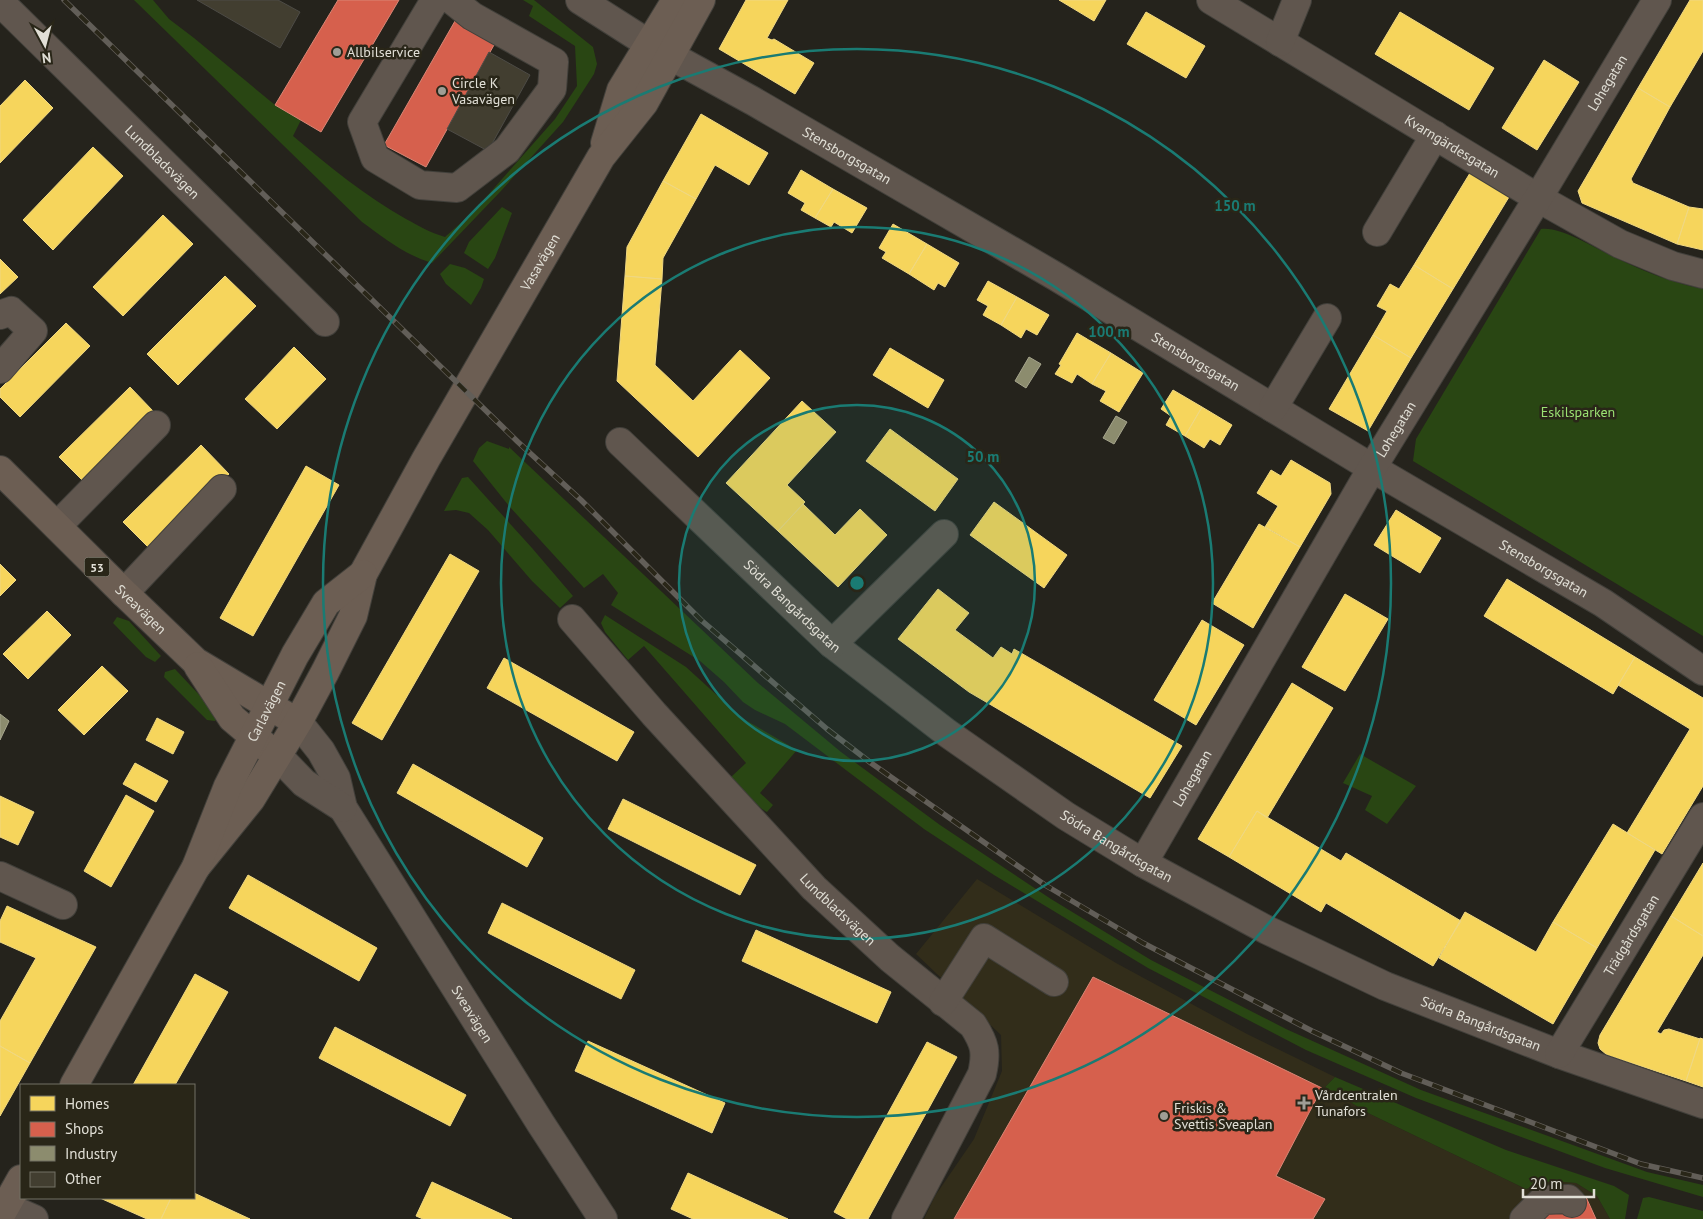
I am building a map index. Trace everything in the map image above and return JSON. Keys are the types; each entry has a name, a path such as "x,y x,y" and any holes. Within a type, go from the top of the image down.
{"main road":[{"name":"Vasavägen","path":"478,367 601,157 644,103 676,0"},
{"name":"Vasavägen","path":"660,50 701,0"},
{"name":"Carlavägen","path":"196,867 251,798 298,722 352,616 363,574 478,367"},
{"name":"Sveavägen","path":"0,470 196,662 245,693 298,722"},
{"name":"Carlavägen","path":"75,1084 196,867 228,786 295,655 326,603 363,574"},
{"name":"Sveavägen","path":"196,662 232,718 277,755"},
{"path":"2,1209 20,1181"}],"street":[{"path":"435,0 362,122 375,158 420,185 457,188 507,150 518,137 552,90 554,62 472,16 452,0"},
{"name":"Stensborgsgatan","path":"580,0 660,50 753,101 1038,266 1372,468 1603,603 1703,671"},
{"name":"Kvarngärdesgatan","path":"1211,0 1538,198 1620,244 1674,266 1703,274"},
{"path":"1280,42 1297,0"},
{"name":"Lohegatan","path":"1143,863 1372,468 1657,0"},
{"name":"Lundbladsvägen","path":"0,2 325,322"},
{"path":"1377,232 1435,135"},
{"path":"0,314 11,312 33,331 0,369"},
{"path":"1274,408 1327,318"},
{"path":"57,526 156,425"},
{"name":"Södra Bangårdsgatan","path":"620,442 832,644 947,733 1066,816 1143,863 1267,930 1385,986 1559,1054 1703,1104"},
{"path":"124,593 222,489"},
{"path":"832,644 944,534"},
{"name":"Lundbladsvägen","path":"572,619 654,714 814,888 890,958 973,1025 982,1038 986,1057 982,1074 906,1219"},
{"name":"Sveavägen","path":"298,722 321,751 336,778 343,808 536,1116 603,1219"},
{"name":"Sveavägen","path":"277,755 304,783 343,808"},
{"name":"Trädgårdsgatan","path":"1559,1054 1703,817"},
{"path":"0,876 62,905"},
{"path":"943,1002 984,938 1054,982"},
{"path":"1524,1219 1543,1200 1568,1199 1572,1203"},
{"path":"2,1209 34,1219"}],"shaded area":[{"path":"977,879 1116,963 1247,1034 1335,1077 1325,1087 1370,1114 1526,1189 1551,1181 1576,1183 1597,1196 1610,1219 924,1219 935,1196 974,1139 1002,1071 1001,1035 916,954"}],"green space":[{"path":"134,0 153,0 169,19 275,105 301,120 293,136 348,180 376,201 406,219 445,237 473,212 555,119 577,86 575,46 529,16 533,6 523,0 534,0 593,47 597,64 594,74 563,122 432,263 404,251 362,222"},
{"path":"502,207 512,213 495,258 488,269 464,253 469,242"},
{"name":"Eskilsparken","path":"1541,229 1559,231 1647,272 1703,289 1703,636 1413,461 1416,439"},
{"path":"450,264 465,268 484,279 471,305 446,284 440,274"},
{"path":"487,441 509,449 509,447 758,683 841,752 940,825 1051,899 1151,960 1286,1029 1421,1090 1647,1172 1703,1185 1703,1197 1605,1168 1416,1098 1306,1050 1148,968 994,875 924,829 785,724 755,710 743,702 700,661 611,605 618,593 603,574 584,588 509,506 473,461 479,448"},
{"path":"468,477 573,596 560,608 532,581 488,530 469,513 456,510 444,511 462,478"},
{"path":"605,615 686,667 742,718 797,750 760,793 773,805 767,812 731,777 746,763 644,646 628,660 605,632 601,623"},
{"path":"117,617 129,621 161,656 155,662 146,657 113,623"},
{"path":"175,669 218,715 215,721 207,720 164,677 165,672"},
{"path":"1360,754 1416,786 1387,824 1365,810 1372,796 1343,783"},
{"path":"1335,1077 1506,1150 1614,1186 1629,1195 1625,1219 1610,1219 1597,1196 1576,1183 1551,1181 1526,1189 1370,1114 1325,1087"},
{"path":"1649,1197 1703,1211 1703,1219 1637,1219 1643,1198"}],"building: Homes":[{"path":"746,0 788,0 767,38 774,39 814,63 795,94 719,49"},
{"path":"1059,0 1106,0 1094,21"},
{"path":"1690,0 1703,0 1703,51 1670,107 1638,88"},
{"path":"1146,12 1205,46 1186,78 1127,44"},
{"path":"1400,12 1494,68 1469,110 1375,54"},
{"path":"1544,60 1579,82 1537,150 1502,128"},
{"path":"25,80 53,108 0,163 0,106"},
{"path":"1638,88 1670,107 1631,179 1633,183 1689,207 1677,244 1582,203 1578,191"},
{"path":"701,114 768,153 749,185 715,165 696,199 663,181"},
{"path":"93,147 123,176 53,250 23,220"},
{"path":"801,170 833,189 815,218 801,210 805,203 788,193"},
{"path":"1470,173 1509,197 1453,289 1414,265"},
{"path":"663,181 696,199 663,258 662,279 625,276 627,247"},
{"path":"833,189 867,208 852,233 834,222 831,227 815,218"},
{"path":"1689,207 1703,209 1703,250 1677,244"},
{"path":"163,215 193,244 123,316 93,287"},
{"path":"893,224 927,244 909,274 882,258 886,252 879,248"},
{"path":"927,244 959,263 945,287 938,283 934,290 909,274"},
{"path":"0,259 18,277 0,294"},
{"path":"1414,265 1453,289 1411,358 1373,335 1387,311 1377,306 1390,284 1399,289"},
{"path":"225,276 256,306 178,385 147,354"},
{"path":"625,276 662,279 655,365 693,401 740,350 770,378 698,457 617,381"},
{"path":"988,281 1017,297 1001,325 983,315 988,306 977,300"},
{"path":"1017,297 1049,315 1037,335 1026,329 1021,338 1001,325"},
{"path":"66,323 90,346 20,417 0,397 0,389"},
{"path":"1077,333 1111,353 1092,384 1077,374 1072,383 1055,374"},
{"path":"1373,335 1411,358 1368,431 1329,409"},
{"path":"294,347 326,379 277,429 245,399"},
{"path":"890,348 944,380 928,408 873,375"},
{"path":"1111,353 1143,373 1119,412 1100,401 1106,391 1092,384"},
{"path":"130,387 153,411 83,481 59,457"},
{"path":"1173,390 1202,407 1185,436 1166,425 1171,416 1161,409"},
{"path":"802,401 836,432 787,485 805,502 778,531 726,483"},
{"path":"1202,407 1232,425 1220,445 1210,439 1204,448 1185,436"},
{"path":"890,429 958,479 935,511 866,461"},
{"path":"201,445 229,474 151,550 123,522"},
{"path":"1291,460 1330,483 1331,494 1300,547 1265,527 1278,506 1257,493 1271,470 1281,476"},
{"path":"306,466 339,485 253,636 220,618"},
{"path":"994,502 1067,555 1044,588 970,535"},
{"path":"803,504 835,535 860,509 887,535 838,587 778,531"},
{"path":"1396,510 1441,538 1420,573 1374,545"},
{"path":"1259,524 1300,547 1253,628 1212,603"},
{"path":"450,554 479,571 382,740 352,723"},
{"path":"0,564 16,580 0,596"},
{"path":"1507,579 1635,657 1613,694 1484,616"},
{"path":"938,589 969,613 955,630 993,658 1001,647 1012,654 1014,649 1182,746 1150,798 969,692 898,639"},
{"path":"1345,594 1388,619 1345,691 1302,667"},
{"path":"47,611 71,635 28,679 3,654"},
{"path":"1202,620 1244,645 1196,725 1154,700"},
{"path":"1635,657 1703,698 1703,786 1662,854 1627,833 1690,729 1618,685"},
{"path":"504,658 634,732 617,761 487,688"},
{"path":"102,666 128,691 84,735 58,710"},
{"path":"1292,683 1333,708 1267,818 1257,811 1229,857 1198,839"},
{"path":"157,718 184,732 173,754 146,740"},
{"path":"135,763 168,781 156,802 123,784"},
{"path":"413,764 543,838 527,867 397,793"},
{"path":"126,795 154,811 111,887 84,871"},
{"path":"0,796 34,812 18,845 0,837"},
{"path":"623,799 756,865 740,895 608,829"},
{"path":"1257,811 1341,861 1346,853 1461,921 1433,966 1326,903 1321,912 1229,857"},
{"path":"1613,824 1655,850 1597,948 1553,922"},
{"path":"1703,863 1703,936 1671,916"},
{"path":"248,875 377,948 359,981 229,908"},
{"path":"502,903 635,970 621,999 488,933"},
{"path":"7,906 96,947 30,1063 0,1046 0,1021 36,958 0,942 0,921"},
{"path":"1465,912 1536,952 1553,922 1597,948 1553,1024 1439,958"},
{"path":"1671,916 1703,936 1703,955 1657,1032 1661,1034 1664,1030 1669,1029 1700,1039 1686,1081 1607,1055 1600,1049 1598,1043 1600,1035"},
{"path":"756,930 891,992 877,1023 742,961"},
{"path":"195,974 228,992 176,1084 134,1084"},
{"path":"335,1027 466,1095 450,1126 319,1058"},
{"path":"1700,1038 1703,1039 1703,1087 1686,1081"},
{"path":"588,1041 725,1103 712,1133 575,1071"},
{"path":"927,1042 957,1057 868,1219 847,1219 834,1212"},
{"path":"0,1046 30,1063 0,1116"},
{"path":"688,1173 788,1219 693,1219 671,1209"},
{"path":"432,1182 512,1219 423,1219 416,1216"},
{"path":"195,1193 250,1219 161,1219 171,1199 195,1199"},
{"path":"102,1199 171,1199 161,1219 147,1219"}],"building: Shops":[{"name":"Allbilservice","path":"338,0 399,0 321,132 275,105"},
{"name":"Circle K Vasavägen","path":"455,21 494,45 426,167 384,145"},
{"path":"1093,977 1322,1088 1276,1176 1325,1199 1313,1219 954,1219"},
{"path":"1586,1197 1596,1219 1543,1219 1542,1216"}],"building: Industry":[{"path":"1029,357 1041,364 1026,388 1015,381"},
{"path":"1116,416 1127,422 1114,444 1103,438"},
{"path":"0,714 9,721 0,740"}],"building: Other":[{"path":"197,0 278,0 300,12 280,48"},
{"path":"489,52 530,75 488,151 447,129"}],"railway":[{"path":"64,0 518,442 581,500 701,620 827,729 871,763 1045,885 1143,943 1312,1031 1401,1073 1641,1164 1703,1178"}],"place":[{"name":"Allbilservice","path":"337,52"},
{"name":"Circle K Vasavägen","path":"442,91"},
{"name":"Vårdcentralen Tunafors","path":"1304,1103"},
{"name":"Friskis & Svettis Sveaplan","path":"1164,1116"}]}
